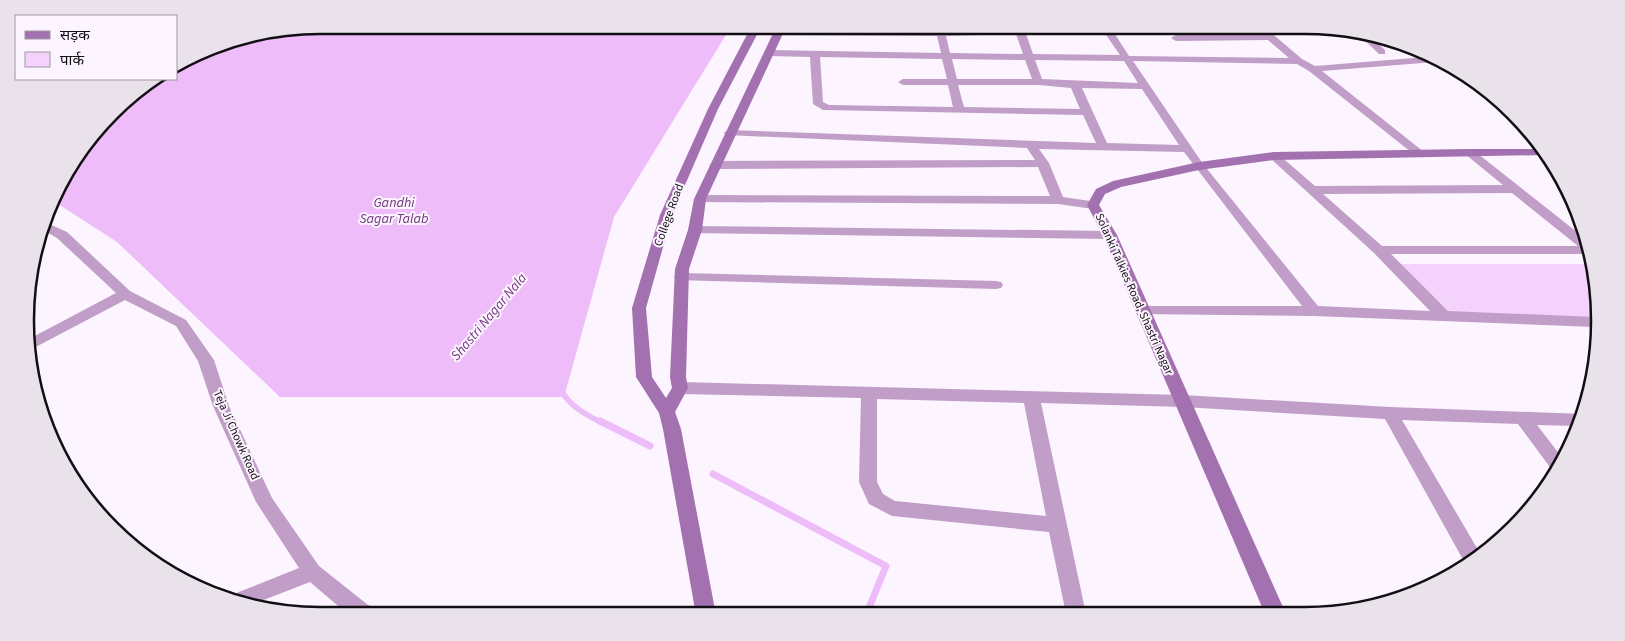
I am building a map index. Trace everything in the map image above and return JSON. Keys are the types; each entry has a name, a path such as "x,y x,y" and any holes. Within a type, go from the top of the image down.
{"main road":[{"name":"College Road","path":"705,607 672,429 667,412 644,377 639,308 666,215 713,109 752,34"},
{"name":"College Road","path":"680,388 678,377 681,277 695,230 700,199 709,184 715,164 777,34"},
{"name":"Solanki Talkies Road, Shastri Nagar","path":"1273,607 1110,236 1094,205 1100,192 1117,184 1149,176 1199,166 1274,156 1536,152"},
{"path":"667,412 680,388"}],"street":[{"path":"941,34 959,110"},
{"path":"1021,34 1039,82"},
{"path":"1111,34 1199,166 1314,311"},
{"path":"1266,34 1420,154"},
{"path":"1176,38 1270,37"},
{"path":"1371,42 1382,52"},
{"path":"769,53 1299,61"},
{"path":"815,54 818,104 827,108 1087,112"},
{"path":"1313,69 1425,60"},
{"path":"903,82 1039,82 1075,85 1146,86"},
{"path":"1075,85 1103,147"},
{"path":"730,132 1031,145 1188,149"},
{"path":"1031,145 1043,163 1058,200"},
{"path":"1468,152 1580,241"},
{"path":"1274,156 1379,250 1444,316"},
{"path":"715,164 1043,163"},
{"path":"1311,190 1514,189"},
{"path":"700,199 1058,200 1094,205"},
{"name":"Teja Ji Chowk Road","path":"49,228 62,235 125,294 181,323 206,360 221,406 265,502 312,572 355,607"},
{"path":"695,230 1110,236"},
{"path":"1379,250 1582,250"},
{"path":"681,277 996,285"},
{"path":"34,343 125,294"},
{"path":"1143,311 1314,311 1591,322"},
{"path":"680,388 1182,401 1390,413 1573,420"},
{"path":"869,392 868,482 876,499 892,508 1058,525"},
{"path":"1030,396 1075,607"},
{"path":"1390,413 1470,555"},
{"path":"1522,417 1554,461"},
{"path":"248,597 312,572"}],"green space":[{"path":"1398,264 1586,264 1591,302 1591,319 1455,317"}],"water":[{"name":"Gandhi Sagar Talab","path":"302,34 726,34 614,217 564,397 280,397 117,242 59,204 72,177 105,131 131,105 164,80 178,80 178,71 228,49 265,39"}],"waterway":[{"name":"Shastri Nagar Nala","path":"562,392 585,414 602,423"},
{"name":"Shastri Nagar Nala","path":"600,421 650,446"},
{"name":"Shastri Nagar Nala","path":"713,474 886,566 869,607"}]}
